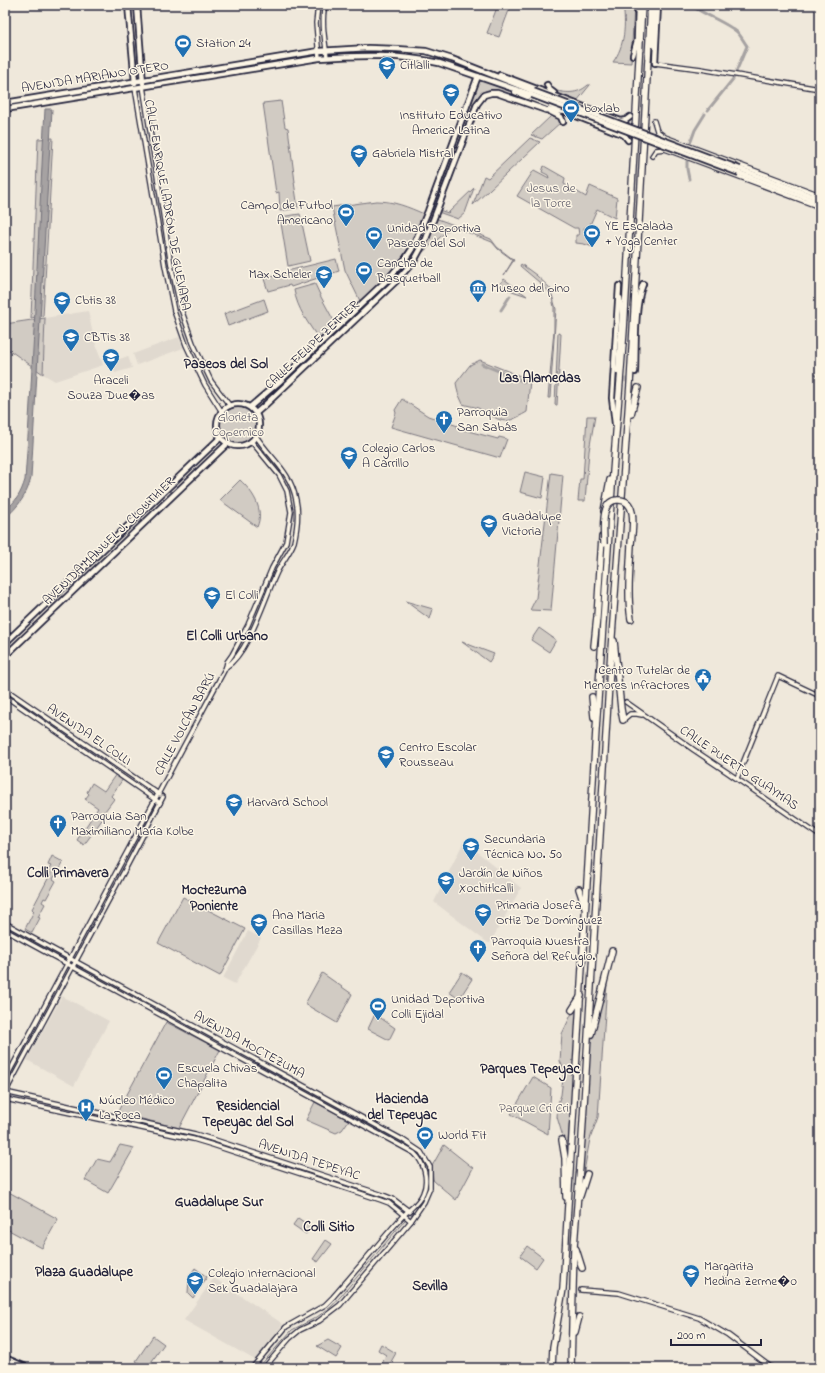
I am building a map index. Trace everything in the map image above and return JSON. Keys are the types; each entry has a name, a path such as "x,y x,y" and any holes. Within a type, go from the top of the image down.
{"highway":[{"path":"552,1368 553,1347 563,1289 596,730 624,330 642,5"},
{"path":"571,1368 574,1244 653,5"},
{"path":"627,428 638,388"},
{"path":"594,646 603,519 613,472"},
{"path":"597,617 601,601 606,508 610,503 618,500 627,502 632,510 630,581 631,619"},
{"path":"601,601 604,617"},
{"path":"613,624 621,708 624,720"},
{"path":"592,697 596,730"},
{"path":"579,889 586,910"},
{"path":"587,1052 612,951"},
{"path":"572,1010 581,996"},
{"path":"562,1140 565,1158 565,1195 568,1207"},
{"path":"577,1206 587,1174"},
{"path":"574,1244 582,1268"},
{"path":"572,1340 579,1317"}],"main road":[{"path":"128,5 135,88"},
{"path":"137,5 143,86"},
{"path":"633,54 636,43 638,5"},
{"path":"653,5 655,57"},
{"path":"655,63 658,5"},
{"name":"AVENIDA MARIANO OTERO","path":"5,102 326,50 368,48 426,51 470,66 533,93 775,184"},
{"name":"AVENIDA MARIANO OTERO","path":"5,109 327,57 394,56 424,59 533,93"},
{"path":"470,66 480,67 610,117 623,121 630,117"},
{"name":"CALLE FELIPE ZETTER","path":"250,407 279,382 389,278 406,258 412,249 428,212 478,76"},
{"path":"488,80 608,128 624,135 628,140"},
{"path":"547,85 557,96"},
{"path":"513,91 523,102"},
{"name":"CALLE FELIPE ZETTER","path":"256,413 392,284 414,261 426,239 464,135 480,99 487,94 494,92 546,110 568,112"},
{"path":"546,110 561,116 563,122"},
{"path":"608,128 612,128 614,124 614,120 610,117"},
{"path":"775,184 787,182"},
{"path":"775,184 782,192"},
{"path":"775,184 820,199"},
{"path":"775,184 820,203"},
{"path":"635,372 639,292 643,284"},
{"path":"616,434 612,398 619,286 622,314 618,372"},
{"path":"242,404 250,407 256,413 259,422 256,436 251,441 240,446 228,443 222,437 218,425 219,416 230,406 242,404"},
{"name":"AVENIDA MANUEL J. CLOUTHIER","path":"5,643 222,437"},
{"name":"AVENIDA MANUEL J. CLOUTHIER","path":"5,656 228,443"},
{"path":"5,1358 28,1368"}],"street":[{"path":"318,5 316,23 319,58"},
{"path":"326,5 323,14 323,25 327,57"},
{"path":"655,63 820,89"},
{"name":"CALLE ENRIQUE LADRÓN DE GUEVARA","path":"143,86 171,265 181,310 193,343 211,381 230,406"},
{"name":"CALLE ENRIQUE LADRÓN DE GUEVARA","path":"135,88 174,312 186,346 205,385 222,412"},
{"path":"654,121 655,127 659,133 668,138 820,195"},
{"path":"665,149 662,147 662,142 668,138"},
{"path":"652,156 656,150 665,149 820,206"},
{"path":"186,346 193,343"},
{"path":"229,663 237,658 253,628 277,572 293,545 298,512 293,488 285,472 256,436"},
{"path":"229,663 248,625 272,568 286,542 291,512 287,491 279,475 251,441"},
{"name":"CALLE VOLCÁN BARÚ","path":"5,1080 229,663"},
{"path":"737,778 778,676 820,696"},
{"name":"AVENIDA EL COLLI","path":"5,689 160,792 163,796 160,803 5,696"},
{"name":"CALLE PUERTO GUAYMAS","path":"626,702 820,836"},
{"path":"624,720 630,714 637,714 646,717"},
{"path":"5,1093 160,803"},
{"name":"AVENIDA MOCTEZUMA","path":"5,923 416,1148 430,1167 430,1188 424,1202 411,1221 340,1305 319,1321 300,1330 289,1339 264,1368"},
{"name":"AVENIDA MOCTEZUMA","path":"5,930 414,1153 422,1162 426,1183 420,1198 333,1298 315,1312 286,1326 252,1368"},
{"name":"AVENIDA TEPEYAC","path":"5,1093 195,1134 383,1195 392,1199 414,1215"},
{"name":"AVENIDA TEPEYAC","path":"5,1099 193,1139 356,1191 389,1204 411,1221"},
{"path":"356,1191 358,1186"},
{"path":"581,1290 619,1293 699,1318 728,1335 772,1368"}],"shaded area":[{"path":"45,109 52,109 31,478 27,490 21,500 14,510 5,518 5,510 18,497 25,480"},
{"name":"CBTis 38","path":"88,311 94,339 103,365 55,381 43,374 45,318"},
{"path":"179,337 183,348 137,365 133,354"},
{"path":"128,356 132,368 115,373 111,362"},
{"path":"464,841 521,888 490,943 434,902"},
{"path":"248,931 261,938 235,984 223,978"},
{"path":"62,996 109,1021 74,1086 27,1060"},
{"path":"214,1278 283,1324 255,1360 184,1320"}],"green space":[{"path":"498,5 511,5 499,37 487,33"},
{"path":"623,5 634,5 631,63 613,62 620,49 624,35"},
{"path":"479,79 514,93 516,96 502,91 491,90 482,93 473,105 470,104"},
{"path":"590,85 577,101 552,90 575,92"},
{"path":"281,101 285,127 288,128 298,208 280,211 279,192 276,193 263,103"},
{"path":"467,110 470,112 453,159 450,158"},
{"path":"551,116 561,120 561,122 542,139 531,135"},
{"path":"53,138 43,316 31,318 38,139"},
{"path":"530,138 540,142 473,205 484,176 488,178"},
{"path":"449,161 452,162 434,210 431,209"},
{"name":"Jesus de la Torre","path":"544,166 565,178 564,184 586,197 590,186 617,198 615,218 597,209 589,227 584,228 584,230 598,235 593,247 576,243 576,235 579,235 578,228 574,228 517,196 534,170 549,178 548,175 542,172"},
{"path":"474,188 465,213 458,219 438,212 439,210 448,213"},
{"name":"Unidad Deportiva Paseos del Sol","path":"376,201 395,203 424,214 415,237 408,249 389,272 360,301 345,270 332,207"},
{"path":"300,214 310,261 288,266 280,217"},
{"path":"429,216 431,218 423,238 417,250 405,267 306,362 304,362 412,252"},
{"path":"435,218 454,225 422,253 421,252"},
{"path":"458,226 491,239 497,247 514,260 504,275 513,260 498,249 492,242 457,228"},
{"path":"336,259 339,271 291,287 290,285 268,291 264,279 287,273 287,271"},
{"path":"521,264 550,288 556,309 550,398 548,398 554,330 554,307 552,298 546,288 520,266"},
{"path":"504,279 527,296 500,287"},
{"path":"315,284 335,323 319,339 307,322 294,290"},
{"path":"264,299 268,311 228,326 224,314"},
{"path":"45,318 43,374 5,347 5,324"},
{"path":"558,333 561,334 557,405 555,405"},
{"path":"480,360 530,380 527,412 507,421 498,419 478,408 463,404 458,393 456,383 470,365"},
{"path":"299,365 301,365 301,367 257,409 255,407"},
{"path":"402,399 428,416 458,426 457,428 498,439 499,437 507,439 500,458 391,427 396,413 395,410"},
{"name":"Glorieta Copernico","path":"242,407 251,412 255,418 255,432 251,438 242,443 234,443 225,438 221,432 220,421 225,412 231,408"},
{"path":"587,416 595,416 589,451 585,501 578,501 580,479 583,479"},
{"path":"525,472 545,477 542,498 520,492"},
{"path":"551,473 563,475 551,611 530,610 536,598"},
{"path":"240,480 249,489 256,501 259,514 257,527 220,500"},
{"path":"405,601 433,609 430,619"},
{"path":"539,628 556,640 549,652 531,640"},
{"path":"462,642 494,654 489,662"},
{"path":"116,774 123,779 111,796 114,799 102,815 104,817 84,845 77,840 98,808 85,799 89,794 87,792 92,783 104,791"},
{"path":"52,856 63,862 53,879 56,881 46,899 44,898 42,902 45,904 32,933 25,929 34,911 32,909 51,873 48,871 51,866 48,865"},
{"path":"183,897 245,929 220,976 158,943"},
{"path":"608,969 598,1117 590,1139 580,1193 590,1046"},
{"path":"462,972 472,979 459,999 449,992"},
{"path":"322,973 352,994 337,1023 305,1004"},
{"path":"578,1005 567,1156 566,1147 557,1117 564,1070 560,1061 562,1034 571,1015"},
{"name":"Unidad Deportiva Colli Ejidal","path":"375,1014 395,1028 389,1040 368,1029"},
{"name":"Escuela Chivas Chapalita","path":"166,1022 220,1050 179,1128 117,1113"},
{"name":"Parque Cri Cri","path":"533,1077 551,1088 548,1134 511,1114"},
{"path":"315,1102 349,1120 342,1130 336,1133 306,1120"},
{"path":"120,1145 134,1148 108,1193 85,1180 97,1159 110,1162"},
{"path":"444,1145 473,1168 456,1200 433,1179 432,1166"},
{"path":"5,1190 58,1219 42,1248 5,1228"},
{"path":"298,1218 311,1227 306,1234 293,1225"},
{"path":"326,1240 332,1244 318,1262 313,1259"},
{"path":"527,1246 543,1258 536,1268 520,1256"},
{"path":"195,1268 207,1277 193,1298 188,1293 189,1277"},
{"path":"153,1336 164,1344 146,1368 136,1361"},
{"path":"328,1340 342,1348 336,1358 317,1346"},
{"path":"381,1344 396,1353 388,1367 382,1364 386,1355 378,1350"}],"waterway":[{"path":"691,5 734,29 747,46 733,79 708,110"},
{"path":"691,141 695,130 705,114"},
{"path":"687,161 689,179"},
{"path":"501,310 510,296"},
{"path":"482,364 525,382"},
{"path":"815,374 820,378"},
{"path":"258,1368 292,1330 317,1317 331,1307 405,1220"}],"tunnel":[{"path":"619,376 624,380 628,380 633,377 635,372"}],"place":[{"name":"Station 24","path":"183,58"},
{"name":"Citlalli","path":"387,80"},
{"name":"Instituto Educativo America Latina","path":"451,107"},
{"name":"boxlab","path":"571,123"},
{"name":"Gabriela Mistral","path":"359,168"},
{"name":"Campo de Futbol Americano","path":"346,227"},
{"name":"YE Escalada + Yoga Center","path":"592,248"},
{"name":"Unidad Deportiva Paseos del Sol","path":"374,250"},
{"name":"Cancha de Basquetball","path":"364,285"},
{"name":"Max Scheler","path":"324,289"},
{"name":"Museo del pino","path":"478,303"},
{"name":"Cbtis 38","path":"62,315"},
{"name":"CBTis 38","path":"71,352"},
{"name":"Araceli Souza Due�as","path":"111,372"},
{"name":"Parroquia San Sabás","path":"444,434"},
{"name":"Colegio Carlos A Carrillo","path":"349,470"},
{"name":"Guadalupe Victoria","path":"489,538"},
{"name":"El Colli","path":"212,610"},
{"name":"Centro Tutelar de Menores Infractores","path":"703,692"},
{"name":"Centro Escolar Rousseau","path":"386,769"},
{"name":"Harvard School","path":"234,817"},
{"name":"Parroquia San Maximiliano María Kolbe","path":"58,838"},
{"name":"Secundaria Técnica No. 50","path":"471,861"},
{"name":"Jardín de Niños Xochitlcalli","path":"446,895"},
{"name":"Primaria Josefa Ortiz De Domínguez","path":"483,927"},
{"name":"Ana Maria Casillas Meza","path":"259,937"},
{"name":"Parroquia Nuestra Señora del Refugio.","path":"478,963"},
{"name":"Unidad Deportiva Colli Ejidal","path":"378,1021"},
{"name":"Escuela Chivas Chapalita","path":"164,1090"},
{"name":"Núcleo Médico La Roca","path":"86,1122"},
{"name":"World Fit","path":"425,1150"},
{"name":"Margarita Medina Zerme�o","path":"691,1288"},
{"name":"Colegio Internacional Sek Guadalajara","path":"195,1295"}],"district":[{"name":"Paseos del Sol","path":"226,364"},
{"name":"Las Alamedas","path":"540,378"},
{"name":"El Colli Urbano","path":"227,636"},
{"name":"Colli Primavera","path":"68,873"},
{"name":"Moctezuma Poniente","path":"214,898"},
{"name":"Parques Tepeyac","path":"530,1069"},
{"name":"Hacienda del Tepeyac","path":"402,1108"},
{"name":"Residencial Tepeyac del Sol","path":"248,1114"},
{"name":"Guadalupe Sur","path":"219,1202"},
{"name":"Colli Sitio","path":"329,1227"},
{"name":"Plaza Guadalupe","path":"84,1272"},
{"name":"Sevilla","path":"430,1286"}]}
